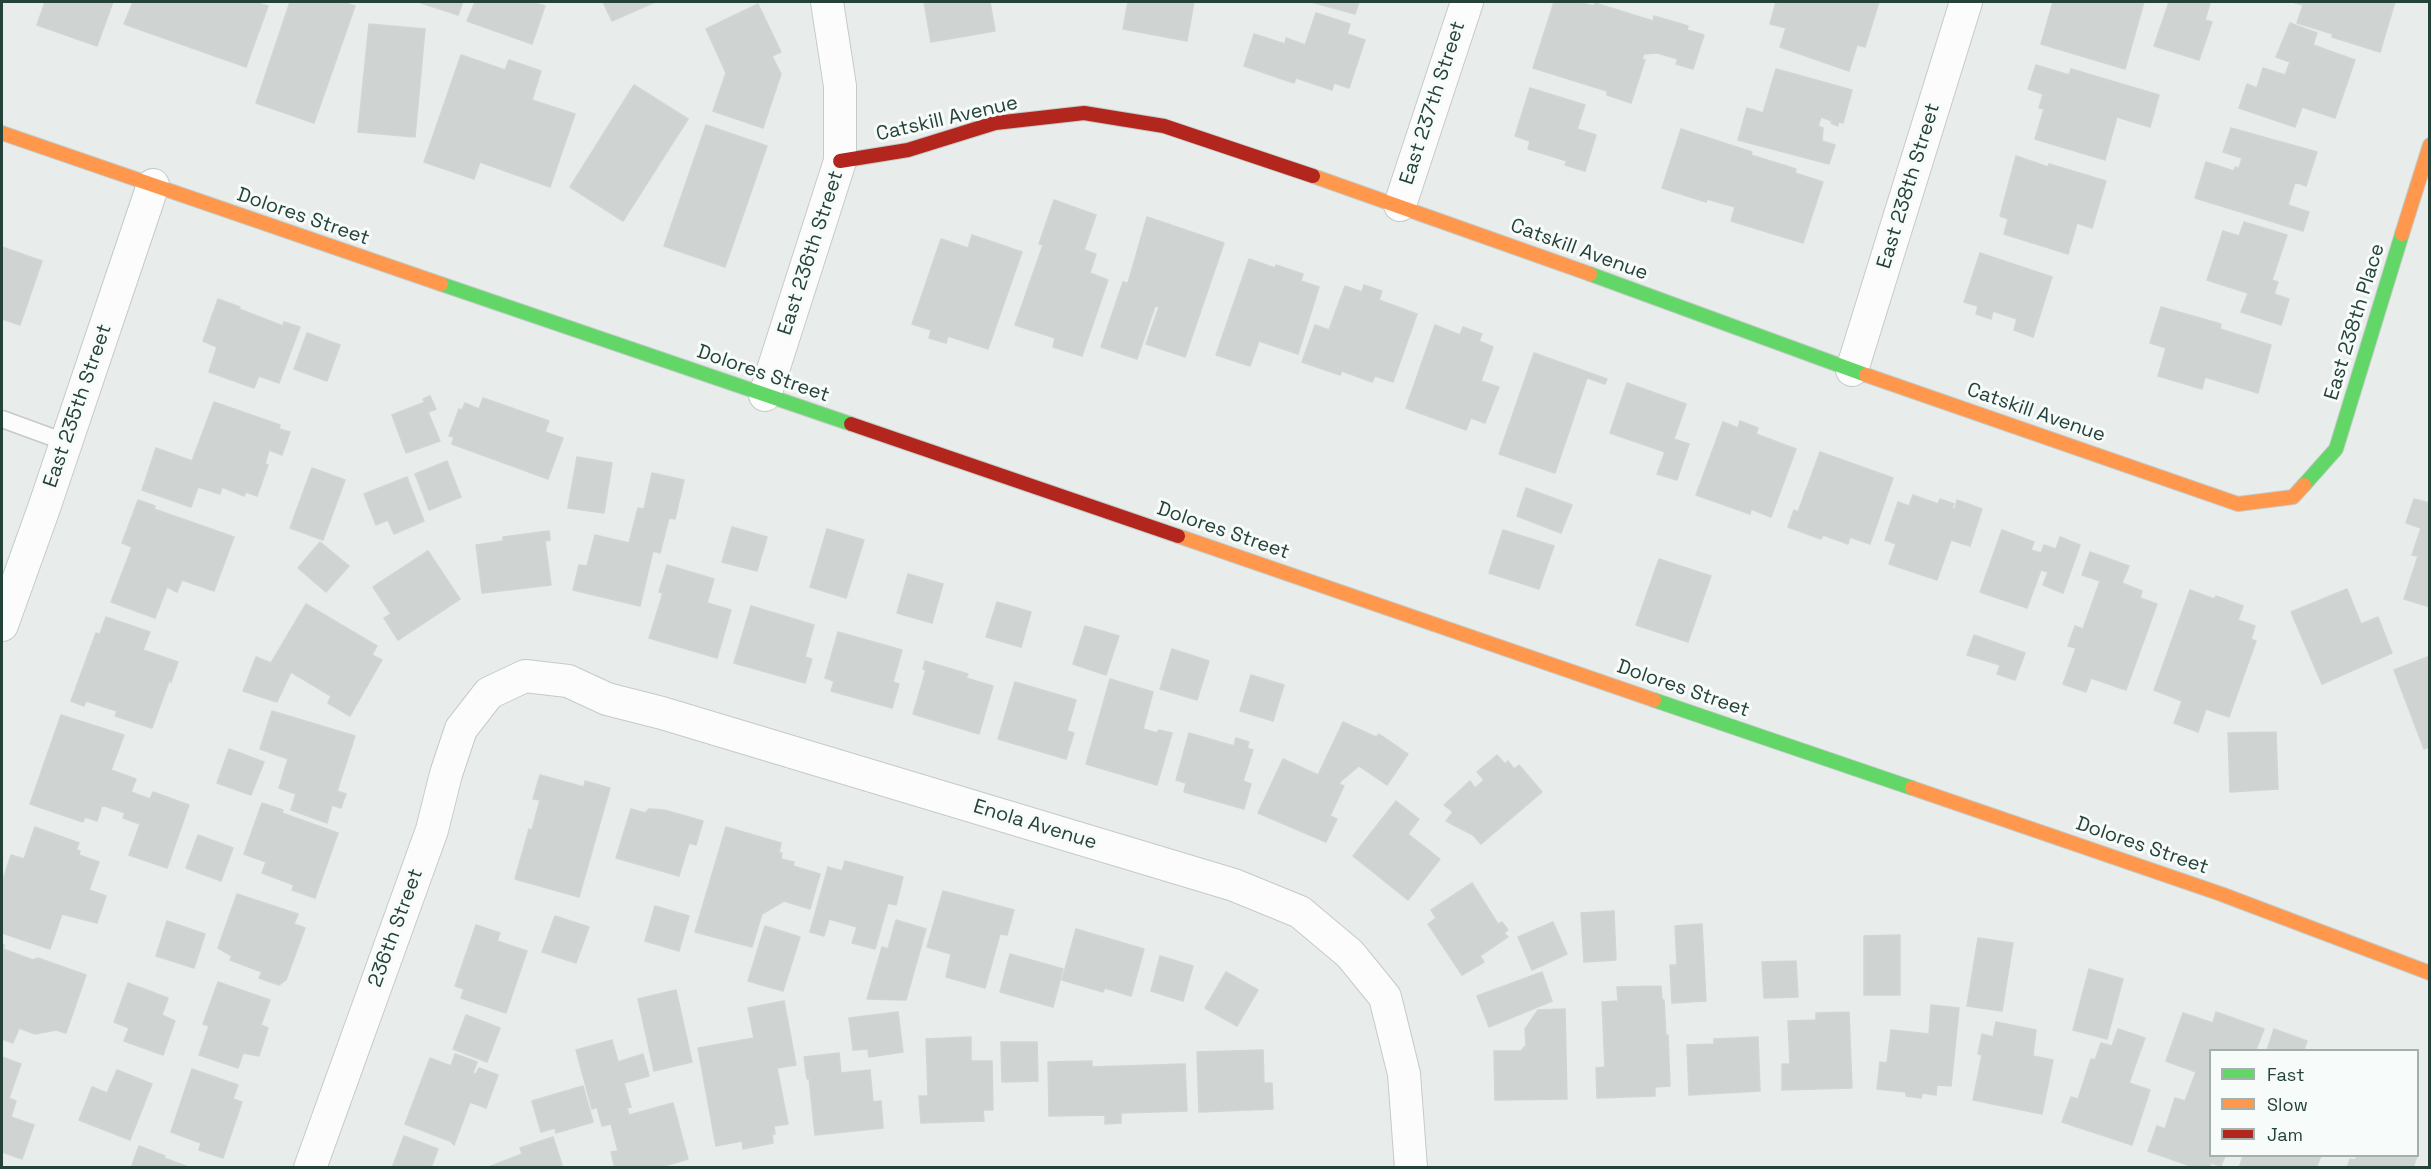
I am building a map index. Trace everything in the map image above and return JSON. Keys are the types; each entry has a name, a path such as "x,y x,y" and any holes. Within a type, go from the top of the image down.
{"street":[{"name":"East 236th Street","path":"765,395 840,161 840,86 827,2"},
{"name":"East 237th Street","path":"1400,205 1467,2"},
{"name":"East 238th Street","path":"1852,370 1966,2"},
{"name":"Catskill Avenue","path":"840,161 908,150 995,123 1084,113 1164,126 1400,205 1852,370 2238,504 2293,497"},
{"name":"Dolores Street","path":"2,133 2221,894 2430,973"},
{"name":"East 238th Place","path":"2293,497 2336,449 2430,145"},
{"name":"East 235th Street","path":"2,625 153,185"},
{"name":"Enola Avenue","path":"489,693 525,676 568,681 607,699 662,713 1234,885 1299,912 1350,954 1385,997 1404,1074 1411,1167"},
{"name":"236th Street","path":"310,1167 432,830 446,774 461,729 489,693"}],"lane":[{"path":"2,419 65,442"}],"building":[{"path":"45,2 113,2 97,46 37,25"},
{"path":"133,2 254,2 268,6 246,67 124,24"},
{"path":"290,2 342,2 355,6 314,123 256,103"},
{"path":"418,2 463,2 458,15"},
{"path":"475,2 532,2 545,6 532,44 467,21"},
{"path":"603,2 655,2 612,21"},
{"path":"924,2 990,2 995,31 931,42"},
{"path":"1128,2 1194,2 1187,41 1123,29"},
{"path":"1311,2 1359,2 1355,14"},
{"path":"1554,2 1578,2 1594,6 1595,3 1653,21 1654,16 1688,26 1687,30 1704,35 1693,69 1676,64 1678,59 1657,53 1644,54 1642,59 1645,60 1631,103 1607,95 1607,91 1533,68"},
{"path":"1776,2 1879,2 1865,47 1857,45 1849,71 1780,47 1786,28 1770,24"},
{"path":"2053,2 2144,2 2125,69 2041,44"},
{"path":"2169,2 2210,3 2205,20 2212,22 2199,60 2154,46"},
{"path":"2292,2 2395,2 2380,52 2297,23 2303,5"},
{"path":"758,4 781,52 772,56 781,74 763,128 713,111 726,73 706,29"},
{"path":"1316,13 1350,24 1347,34 1365,40 1349,88 1334,83 1332,90 1296,78 1294,83 1244,66 1254,34 1285,44 1286,38 1305,45"},
{"path":"2290,23 2317,33 2313,45 2355,60 2335,118 2302,107 2295,127 2239,108 2247,84 2257,88 2263,68 2285,75 2290,62 2276,57"},
{"path":"369,24 425,29 415,137 358,132"},
{"path":"461,55 505,70 509,60 541,71 532,100 575,114 550,187 480,162 474,179 424,162"},
{"path":"2036,65 2069,75 2071,69 2159,95 2150,127 2117,117 2105,160 2035,139 2044,109 2039,108 2043,94 2028,89"},
{"path":"1776,69 1852,90 1843,123 1838,122 1838,126 1821,117 1818,126 1823,128 1822,141 1835,145 1829,164 1738,140 1747,108 1763,113"},
{"path":"634,85 688,119 623,221 570,187"},
{"path":"1530,88 1585,105 1577,129 1596,135 1585,171 1565,165 1567,161 1528,149 1530,141 1515,136"},
{"path":"706,125 767,146 725,267 664,246"},
{"path":"2231,128 2317,152 2306,186 2295,182 2288,205 2309,212 2303,231 2195,198 2206,162 2234,171 2235,167 2239,168 2242,158 2223,152"},
{"path":"1681,129 1752,152 1751,155 1796,169 1795,173 1823,182 1803,243 1731,221 1735,207 1707,199 1706,202 1662,188"},
{"path":"2016,156 2048,167 2049,164 2106,181 2092,228 2077,223 2068,254 2004,234 2008,219 2000,216"},
{"path":"1054,200 1096,215 1084,250 1096,254 1090,273 1108,280 1082,356 1053,347 1055,338 1015,325 1043,245 1039,244"},
{"path":"1147,217 1224,243 1185,357 1146,344 1159,307 1155,306 1137,359 1101,347 1123,282 1128,283"},
{"path":"2244,222 2287,235 2272,280 2278,282 2274,294 2289,299 2281,325 2241,312 2248,293 2207,280 2223,231 2239,236"},
{"path":"972,235 1022,252 988,349 948,336 946,343 929,338 931,330 912,324 941,239 968,248"},
{"path":"2,247 42,261 20,325 2,319"},
{"path":"1980,253 2052,277 2033,337 2014,330 2017,319 1993,311 1991,319 1976,314 1978,306 1964,302"},
{"path":"1249,259 1303,274 1301,281 1319,287 1298,354 1259,341 1250,366 1216,355"},
{"path":"1364,285 1382,291 1379,300 1417,314 1393,382 1375,376 1372,382 1342,371 1340,375 1302,362 1315,325 1329,330 1345,286 1362,292"},
{"path":"218,299 283,326 284,322 300,327 279,383 259,376 254,388 209,372 217,347 203,341"},
{"path":"2161,307 2221,324 2220,329 2271,345 2258,393 2205,377 2202,389 2158,376 2166,348 2150,343"},
{"path":"1435,325 1460,335 1463,327 1482,334 1479,341 1493,347 1481,381 1499,387 1485,423 1471,418 1466,430 1406,408"},
{"path":"307,333 340,345 327,381 294,369"},
{"path":"1534,353 1607,379 1605,384 1587,378 1555,473 1499,454"},
{"path":"1627,383 1686,404 1674,439 1689,444 1677,480 1657,474 1665,452 1610,433"},
{"path":"430,396 436,409 428,412 440,441 406,453 392,415 425,402 423,399"},
{"path":"483,398 549,421 545,432 563,438 548,479 452,444 454,437 449,436 459,409 462,410 465,403 479,409"},
{"path":"214,402 280,425 279,429 290,432 282,455 269,450 265,464 268,465 257,496 246,492 244,496 222,487 220,494 198,487 191,507 142,490 156,448 192,461"},
{"path":"1740,421 1758,428 1756,434 1796,449 1771,517 1751,509 1750,514 1696,495 1723,422 1738,428"},
{"path":"1820,452 1893,478 1870,544 1850,537 1848,544 1823,535 1821,539 1788,527 1794,510 1798,512"},
{"path":"577,457 612,463 604,513 568,508"},
{"path":"447,461 461,497 429,510 415,474"},
{"path":"312,468 345,480 323,540 290,528"},
{"path":"652,473 684,480 675,519 669,518 660,553 653,551 640,606 573,590 579,565 587,566 595,535 629,543 638,508 644,509"},
{"path":"407,477 424,521 394,534 388,520 376,525 364,494"},
{"path":"1526,488 1572,505 1561,533 1517,516"},
{"path":"1913,495 1938,504 1940,499 1954,504 1952,508 1955,509 1957,500 1982,509 1970,546 1951,540 1937,580 1889,564 1896,544 1885,540 1898,502 1909,506"},
{"path":"2414,499 2430,503 2430,607 2404,599 2418,556 2412,555 2421,528 2406,523"},
{"path":"138,500 155,506 154,509 234,537 214,591 182,580 177,592 167,587 155,618 111,602 132,547 122,543"},
{"path":"732,527 767,537 757,571 722,562"},
{"path":"827,529 864,540 846,598 810,587"},
{"path":"1503,530 1554,546 1539,589 1489,573"},
{"path":"2002,530 2034,542 2031,550 2041,553 2044,545 2056,549 2060,537 2080,545 2063,593 2043,585 2048,572 2041,570 2027,608 1980,592"},
{"path":"549,531 550,540 545,541 551,585 482,593 476,545 503,541 503,537"},
{"path":"320,542 349,566 326,592 298,568"},
{"path":"428,551 460,599 398,640 384,618 391,614 373,587"},
{"path":"2090,552 2129,566 2122,583 2142,591 2140,598 2157,604 2126,690 2091,678 2086,692 2063,684 2076,648 2068,646 2075,626 2083,629 2100,581 2082,575"},
{"path":"1659,559 1711,576 1688,642 1636,625"},
{"path":"667,565 714,579 707,603 731,610 717,658 649,638 663,593 659,592"},
{"path":"908,574 943,584 932,623 897,613"},
{"path":"2347,589 2361,624 2378,617 2392,653 2322,684 2291,612"},
{"path":"2190,590 2243,606 2238,620 2255,626 2251,639 2256,641 2229,717 2206,709 2198,732 2174,723 2182,701 2154,690"},
{"path":"997,602 1031,612 1021,647 986,637"},
{"path":"306,604 377,646 372,655 382,660 350,716 328,703 331,696 291,672 277,702 243,691 256,657 271,663"},
{"path":"751,606 814,625 805,657 812,659 805,683 734,663"},
{"path":"106,617 150,632 143,650 178,662 152,728 115,716 117,711 86,701 84,706 71,701 96,633 100,634"},
{"path":"1085,626 1119,636 1106,675 1073,664"},
{"path":"838,632 902,650 893,682 899,684 892,708 831,691 834,681 825,678"},
{"path":"1974,635 2025,653 2015,680 1997,674 2000,665 1967,655"},
{"path":"1172,649 1209,661 1197,700 1160,689"},
{"path":"2430,656 2430,747 2424,749 2394,670"},
{"path":"925,661 968,674 966,678 993,686 979,734 913,714 926,670 923,669"},
{"path":"1251,675 1284,685 1273,721 1240,711"},
{"path":"1110,679 1153,692 1143,729 1157,733 1159,730 1172,733 1157,785 1086,764"},
{"path":"1015,682 1076,700 1067,731 1074,733 1066,759 998,739"},
{"path":"272,711 355,736 337,791 346,794 341,808 332,805 327,823 291,810 296,794 279,788 288,759 260,749"},
{"path":"61,715 124,735 111,770 136,779 131,792 150,799 153,792 189,805 167,868 129,855 140,824 123,818 125,813 102,805 97,821 85,817 83,822 30,804"},
{"path":"1343,722 1376,737 1379,734 1408,754 1387,785 1359,766 1341,781 1339,784 1344,786 1330,816 1337,819 1326,842 1258,813 1283,759 1318,775"},
{"path":"2276,732 2278,789 2230,792 2228,733"},
{"path":"1189,733 1234,746 1236,738 1249,742 1247,748 1253,750 1243,781 1251,784 1244,809 1184,792 1186,783 1176,780"},
{"path":"229,749 264,762 251,795 217,783"},
{"path":"1497,755 1505,764 1508,761 1514,769 1519,765 1542,792 1481,844 1473,835 1446,821 1453,812 1444,805 1470,781 1475,788 1484,780 1477,772"},
{"path":"540,775 584,787 585,781 610,788 579,897 515,879 540,800 533,799"},
{"path":"1396,801 1419,819 1408,834 1440,859 1408,900 1353,856"},
{"path":"262,803 283,810 282,813 338,833 315,898 292,890 294,885 262,873 266,862 244,854"},
{"path":"631,809 645,813 649,809 664,810 703,821 696,845 689,843 679,876 616,858"},
{"path":"35,827 79,843 76,850 80,851 79,855 99,862 89,890 106,896 97,923 62,914 50,949 2,933 2,883 11,855 24,859"},
{"path":"726,827 781,843 779,853 782,853 781,859 794,862 793,866 820,874 810,909 784,901 762,914 752,947 695,932"},
{"path":"198,835 233,848 221,881 186,868"},
{"path":"845,861 903,877 896,905 888,903 875,949 852,943 857,927 829,919 824,936 810,932 828,867 842,871"},
{"path":"1472,883 1498,924 1502,922 1508,930 1504,933 1508,937 1480,956 1484,962 1462,975 1428,924 1436,918 1431,910"},
{"path":"943,891 1014,910 1007,935 1000,934 985,988 946,977 951,954 927,947"},
{"path":"237,894 298,914 294,924 305,928 286,980 279,985 259,978 262,972 230,960 232,956 218,948"},
{"path":"655,906 689,916 679,951 645,941"},
{"path":"1614,911 1616,960 1584,962 1581,913"},
{"path":"555,916 589,927 576,963 542,952"},
{"path":"896,920 926,929 906,1000 867,999 882,947 888,949"},
{"path":"167,921 205,934 194,968 156,956"},
{"path":"1553,922 1567,954 1532,970 1518,937"},
{"path":"1702,924 1706,1001 1672,1003 1670,965 1677,965 1675,926"},
{"path":"476,925 500,933 497,941 527,951 506,1013 461,998 464,989 455,986"},
{"path":"765,926 800,937 783,991 748,981"},
{"path":"1076,929 1144,949 1131,996 1105,988 1103,992 1062,980"},
{"path":"1900,935 1900,995 1864,995 1864,936"},
{"path":"1978,938 2013,943 2002,1011 1967,1006"},
{"path":"2,944 3,949 33,960 38,958 86,975 66,1033 56,1030 35,1034 19,1028 13,1043 2,1039"},
{"path":"1010,954 1063,969 1053,1007 1000,992"},
{"path":"1160,956 1193,966 1183,1001 1151,991"},
{"path":"1796,961 1798,997 1764,998 1762,962"},
{"path":"2089,969 2123,979 2107,1039 2073,1030"},
{"path":"1226,972 1258,990 1237,1026 1205,1008"},
{"path":"1542,972 1552,1001 1489,1027 1477,996"},
{"path":"218,982 270,1000 261,1025 268,1028 259,1056 243,1053 238,1068 199,1055 209,1026 203,1024"},
{"path":"128,983 168,998 162,1015 175,1021 163,1055 124,1041 129,1028 114,1022"},
{"path":"1661,986 1666,1036 1668,1035 1670,1086 1655,1087 1655,1096 1597,1098 1596,1068 1605,1067 1602,1002 1618,1001 1617,987"},
{"path":"676,990 692,1062 654,1071 638,999"},
{"path":"784,1001 796,1065 777,1068 788,1124 774,1126 773,1143 743,1149 742,1141 716,1146 698,1048 754,1038 748,1008"},
{"path":"1931,1005 1959,1008 1951,1086 1937,1085 1936,1095 1922,1093 1921,1098 1906,1096 1906,1092 1877,1089 1880,1062 1887,1063 1891,1030 1929,1034"},
{"path":"1565,1009 1567,1099 1495,1100 1494,1051 1521,1051 1526,1045 1525,1029 1538,1010"},
{"path":"898,1012 903,1052 869,1057 868,1049 853,1050 849,1018"},
{"path":"1849,1012 1852,1088 1782,1090 1782,1064 1790,1064 1788,1021 1816,1020 1816,1013"},
{"path":"2216,1012 2264,1029 2256,1049 2209,1049 2209,1157 2225,1157 2221,1166 2211,1163 2210,1168 2196,1168 2148,1151 2157,1126 2165,1129 2175,1098 2185,1101 2196,1072 2166,1061 2183,1013 2213,1023"},
{"path":"466,1015 500,1028 487,1062 453,1049"},
{"path":"1996,1022 2036,1030 2033,1056 2053,1060 2042,1114 1973,1100 1982,1055 1978,1054 1982,1034 1993,1037"},
{"path":"2118,1029 2145,1038 2129,1083 2150,1090 2132,1145 2062,1122 2071,1097 2078,1099 2091,1059 2095,1060 2101,1043 2112,1046"},
{"path":"2274,1029 2307,1041 2304,1049 2267,1049"},
{"path":"971,1037 971,1061 992,1061 993,1110 983,1110 984,1121 921,1123 919,1096 928,1096 926,1039"},
{"path":"1758,1037 1760,1091 1689,1095 1687,1045 1714,1044 1714,1039"},
{"path":"612,1040 618,1062 643,1054 649,1076 624,1083 631,1107 627,1108 629,1115 673,1103 688,1159 658,1168 615,1168 611,1152 618,1151 611,1124 602,1126 597,1107 592,1109 576,1050"},
{"path":"1001,1042 1037,1042 1038,1081 1002,1082"},
{"path":"1263,1050 1264,1083 1272,1083 1273,1109 1199,1112 1197,1052"},
{"path":"839,1053 841,1073 870,1070 873,1102 881,1101 883,1128 815,1135 809,1078 807,1079 804,1057"},
{"path":"455,1054 477,1062 473,1073 476,1074 479,1068 498,1075 486,1108 470,1102 454,1145 450,1141 405,1124 430,1058 451,1066"},
{"path":"2,1057 21,1064 9,1098 16,1101 11,1117 34,1125 22,1159 2,1152"},
{"path":"1092,1061 1092,1067 1185,1064 1187,1111 1121,1113 1121,1123 1105,1124 1105,1115 1049,1116 1048,1062"},
{"path":"192,1069 238,1085 233,1099 242,1102 223,1158 199,1150 201,1143 171,1132"},
{"path":"117,1070 152,1084 130,1140 79,1120 92,1087 107,1093"},
{"path":"583,1086 593,1122 556,1133 555,1128 541,1132 532,1101"},
{"path":"404,1136 438,1149 431,1168 392,1168"},
{"path":"553,1137 563,1168 486,1168 522,1154 520,1148"},
{"path":"139,1146 165,1156 164,1158 191,1168 131,1168"},
{"path":"2243,1157 2321,1157 2316,1168 2239,1168"},
{"path":"2356,1157 2417,1157 2413,1168 2347,1168 2350,1159 2355,1160"}],"traffic: fast":[{"path":"2304,485 2336,449 2402,234"},
{"path":"1590,274 1866,375"},
{"path":"441,284 851,424"},
{"path":"1654,700 1912,788"}],"traffic: slow":[{"path":"2,133 441,284"},
{"path":"2402,234 2430,145"},
{"path":"1313,176 1590,274"},
{"path":"1866,375 2238,504 2293,497 2304,485"},
{"path":"1178,536 1654,700"},
{"path":"1912,788 2221,894 2430,973"}],"traffic: jam":[{"path":"840,161 908,150 995,123 1084,113 1164,126 1313,176"},
{"path":"851,424 1178,536"}]}
